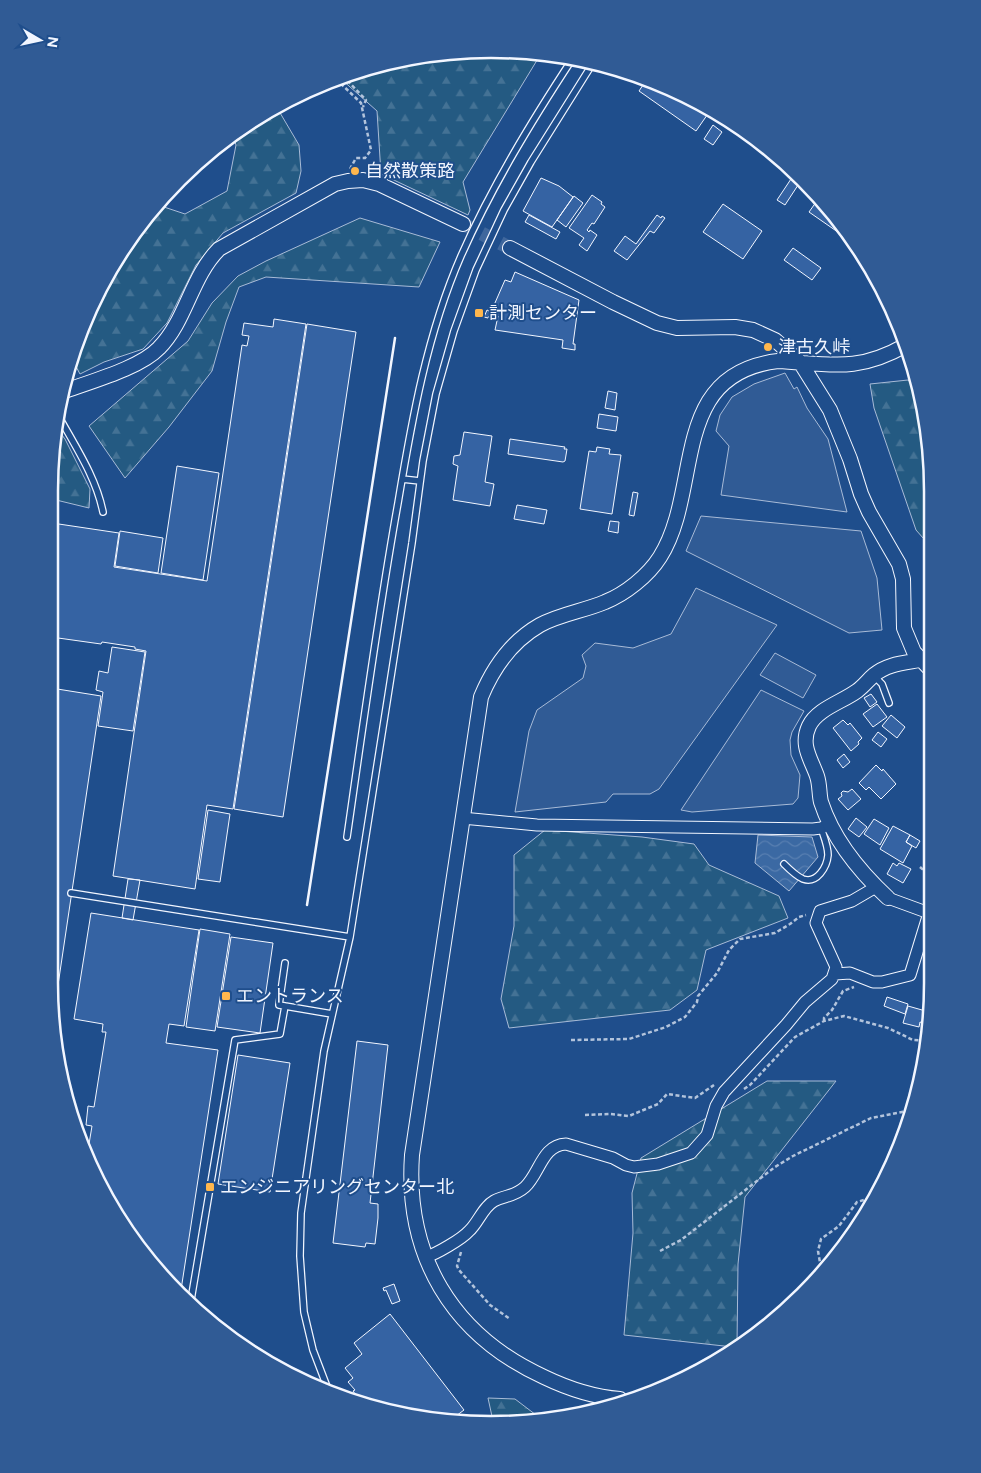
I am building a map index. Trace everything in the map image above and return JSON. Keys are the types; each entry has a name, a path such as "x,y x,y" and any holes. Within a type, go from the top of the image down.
{"street":[{"path":"70,389 145,359 159,348 174,328 205,266 219,249 335,184 363,180 379,184 463,224"},
{"path":"510,248 613,302 657,322 676,328 735,327 753,330 775,340 800,362 830,410 850,459 868,512 899,564 903,579 904,628 909,642 924,661"},
{"path":"611,1398 566,1388 532,1372 492,1347 462,1318 439,1286 426,1257 415,1222 412,1196 412,1155 481,697 502,659 519,641 540,625 605,602 631,586 659,559 673,531 678,514 699,419 716,392 736,375 762,364 778,361 848,365 880,358 900,348"},
{"path":"924,665 896,664 883,669 856,692 812,720 805,737 804,747 819,782 826,826 876,887 888,898 924,911"},
{"path":"462,818 537,824 826,826"},
{"path":"426,1257 433,1255 469,1232 492,1202 516,1194 530,1182 548,1152 559,1145 566,1144 613,1158 634,1167 658,1164 691,1153 707,1135 716,1106 724,1092 786,1026 805,1002 832,979 835,974 836,967 816,923 820,910 852,901 876,887"},
{"path":"835,974 854,974 873,982 882,982 910,975 924,929"}],"lane":[{"path":"347,837 410,432 431,345 461,257 512,156 568,65"},
{"path":"326,1383 313,1350 304,1312 300,1256 301,1213 324,1051 350,937 420,481 436,394 454,331 476,270 504,210 531,162 589,69"},
{"path":"63,424 95,484 103,512"},
{"path":"402,479 420,481"},
{"path":"874,676 882,684 889,703"},
{"path":"784,864 805,880 810,880 821,873 827,862 828,853 826,826"},
{"path":"71,892 350,937"},
{"path":"285,963 279,1006 332,1014"},
{"path":"192,1296 235,1040 280,1034 285,1006"}],"path":[{"path":"348,81 366,100 362,108"},
{"path":"341,84 361,103 371,150 365,158 356,158 349,172 348,181"},
{"path":"920,867 924,870"},
{"path":"571,1040 629,1039 666,1027 685,1017 697,1002 698,996 717,973 729,950 740,939 775,933 799,917 820,910"},
{"path":"824,1021 824,1018 832,1010 843,992 856,986 852,979 854,974"},
{"path":"744,1089 795,1037 824,1021 844,1016 888,1028 913,1040 920,1040"},
{"path":"691,1102 717,1084"},
{"path":"585,1115 610,1114 629,1116 658,1104 667,1094 695,1098"},
{"path":"660,1251 680,1240 774,1167 793,1156 872,1118 904,1112"},
{"path":"820,1263 818,1251 821,1239 839,1226 857,1202 865,1200"},
{"path":"465,1234 466,1240 458,1260 457,1266 459,1270 490,1305 510,1319"}],"green space":[{"path":"462,58 537,60 463,182 470,210 468,215 381,174 377,111 345,82 378,72 434,61"},
{"path":"280,113 299,145 301,171 296,193 223,233 196,265 167,323 143,349 104,362 80,374 76,366 90,325 102,299 130,250 164,207 185,214 227,191 236,145 235,141 250,130"},
{"path":"360,218 440,242 419,287 266,277 239,287 226,322 212,371 169,427 125,478 89,426 188,341 212,303 238,276 266,261"},
{"path":"908,380 910,382 920,434 923,462 924,539 916,530 874,408 870,384"},
{"path":"61,434 90,489 89,508 58,500 58,462"},
{"path":"545,830 642,837 694,844 709,865 779,896 788,918 706,950 697,990 670,1010 509,1028 501,999 514,926 514,855"},
{"path":"767,1081 836,1081 745,1197 738,1264 737,1339 726,1346 624,1335 633,1233 632,1193 641,1158"},
{"path":"488,1398 515,1399 534,1413 519,1415 492,1416"}],"shaded area":[{"path":"785,373 794,389 797,387 807,408 828,439 847,512 721,495 729,446 716,431 720,415 732,397 754,384"},
{"path":"701,516 861,531 877,578 882,630 849,633 686,551"},
{"path":"696,588 777,625 659,789 650,794 613,794 606,802 515,812 529,731 537,710 583,678 586,666 582,655 595,643 633,648 671,634"},
{"path":"775,653 816,675 803,698 760,675"},
{"path":"761,690 804,711 792,732 790,740 791,755 800,775 798,798 793,804 692,812 681,810"}],"water":[{"path":"758,835 812,837 818,857 789,891 755,863"}],"building":[{"path":"643,85 682,102 707,116 696,131 639,91"},
{"path":"713,125 722,132 713,145 704,139"},
{"path":"541,178 559,186 573,197 552,227 523,211"},
{"path":"791,179 798,185 785,205 777,200"},
{"path":"592,195 602,202 601,204 605,207 594,224 592,223 587,230 597,235 587,251 579,245 584,238 569,228"},
{"path":"574,196 583,203 566,227 557,220"},
{"path":"723,204 762,231 743,259 703,232"},
{"path":"815,204 838,232 809,212"},
{"path":"529,215 560,232 556,239 525,222"},
{"path":"657,215 665,218 654,233 650,231 627,260 614,251 625,236 636,244"},
{"path":"793,248 821,268 812,280 784,260"},
{"path":"515,272 579,300 573,344 575,344 575,350 562,348 563,340 495,330 498,316 484,317 487,310 491,312 505,280 511,282"},
{"path":"274,319 306,324 233,809 207,805 195,889 113,876 146,651 135,649 135,647 102,642 101,644 58,638 58,524 119,533 114,567 207,581 242,345 247,346 249,336 242,335 244,323 273,327"},
{"path":"307,324 356,332 283,817 234,809"},
{"path":"608,391 617,393 615,410 605,408"},
{"path":"599,414 618,417 616,431 597,428"},
{"path":"464,432 492,436 485,482 494,484 490,506 453,500 458,466 453,464 454,456 460,455"},
{"path":"510,439 565,447 564,449 567,449 565,461 508,454"},
{"path":"597,447 610,449 609,454 621,455 612,514 580,509 589,451 596,452"},
{"path":"177,466 219,473 203,580 161,573"},
{"path":"633,492 638,493 634,516 629,515"},
{"path":"517,505 547,510 544,524 514,519"},
{"path":"610,521 619,522 618,533 608,531"},
{"path":"120,531 163,538 158,573 115,566"},
{"path":"112,647 145,652 133,731 98,726 103,692 96,690 99,671 108,673"},
{"path":"58,689 101,696 58,985"},
{"path":"871,694 877,702 870,707 864,698"},
{"path":"877,704 887,717 873,727 863,714"},
{"path":"891,715 905,727 897,738 882,726"},
{"path":"843,720 848,725 850,723 862,738 858,742 859,744 851,751 833,728"},
{"path":"878,732 887,739 881,747 872,740"},
{"path":"844,754 850,762 843,768 837,760"},
{"path":"876,765 882,771 883,769 896,784 881,799 869,787 866,790 859,783"},
{"path":"852,789 861,799 848,810 838,799 842,796 841,793 843,791 848,792"},
{"path":"208,810 230,814 220,882 198,879"},
{"path":"856,818 867,827 859,837 848,829"},
{"path":"874,819 889,828 880,845 864,834"},
{"path":"893,826 910,835 906,842 912,846 903,863 880,849"},
{"path":"910,835 920,841 916,848 906,842"},
{"path":"893,863 897,866 899,863 911,869 903,883 887,874"},
{"path":"128,879 140,880 133,920 122,918"},
{"path":"91,913 199,930 184,1026 169,1024 166,1043 218,1050 182,1286 130,1223 102,1174 90,1148 88,1144 92,1126 86,1125 88,1106 94,1107 106,1032 102,1032 103,1024 74,1019"},
{"path":"200,929 230,934 215,1031 186,1027"},
{"path":"231,937 273,943 260,1033 217,1027"},
{"path":"887,997 908,1004 905,1014 884,1006"},
{"path":"908,1006 923,1010 922,1023 920,1022 919,1027 903,1023"},
{"path":"357,1041 388,1045 370,1203 378,1204 378,1218 375,1244 366,1243 365,1247 333,1243"},
{"path":"238,1055 290,1063 270,1192 218,1184"},
{"path":"394,1284 400,1301 392,1304 386,1290 384,1291 383,1288"},
{"path":"390,1314 464,1410 458,1415 434,1412 378,1401 355,1394 353,1391 355,1390 348,1382 353,1378 345,1368 362,1354 354,1343"}],"tunnel":[{"path":"463,224 510,248"}],"wall":[{"path":"307,905 395,338"}],"place":[{"name":"自然散策路","path":"355,171"},
{"name":"計測センター","path":"479,313"},
{"name":"津古久峠","path":"768,347"},
{"name":"エントランス","path":"226,996"},
{"name":"エンジニアリングセンター北","path":"210,1187"}]}
